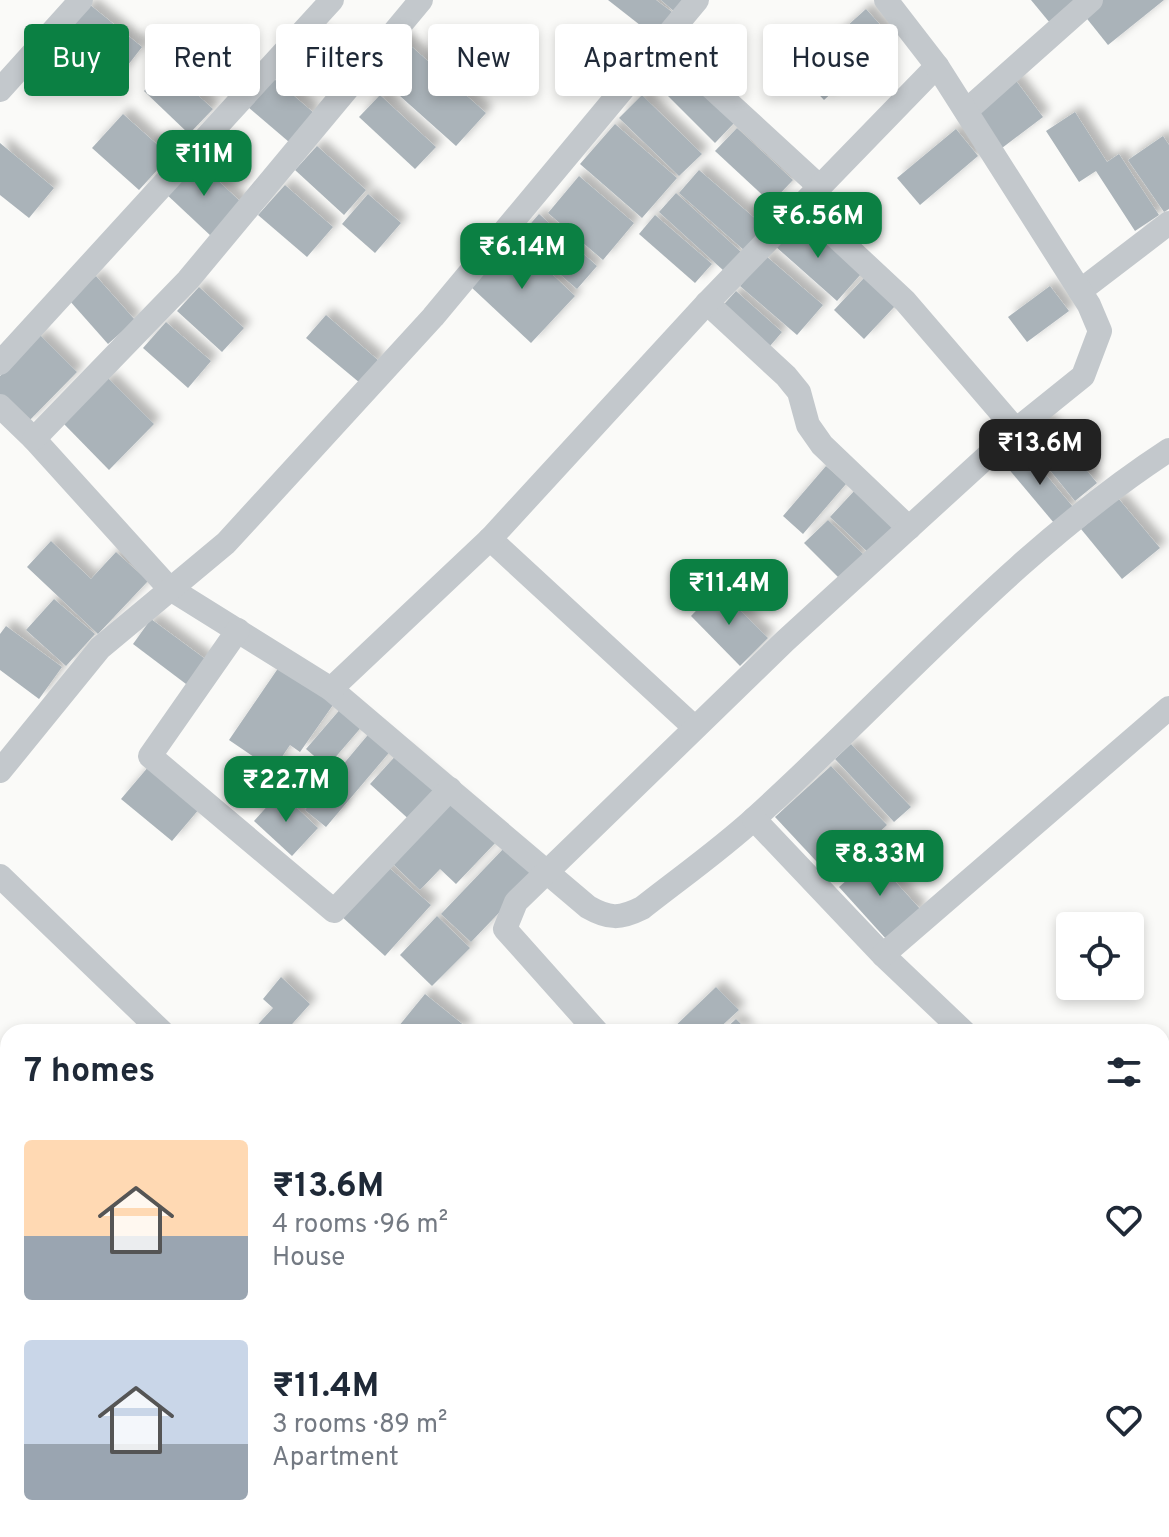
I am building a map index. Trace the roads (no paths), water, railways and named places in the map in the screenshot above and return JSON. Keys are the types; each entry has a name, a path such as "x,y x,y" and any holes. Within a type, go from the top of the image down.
{"street":[{"path":"0,90 81,0"},
{"path":"0,363 332,0"},
{"path":"34,439 188,280 421,0"},
{"path":"677,24 697,0"},
{"path":"590,1024 505,929 516,902 694,727 1016,430 1083,376 1095,351 1100,331 1080,291 937,66 886,0"},
{"path":"966,111 1091,0"},
{"path":"331,689 490,539 707,303 937,66"},
{"path":"0,771 100,648 226,543 433,317 617,96"},
{"path":"721,96 820,187"},
{"path":"802,205 905,301 1016,430"},
{"path":"1080,291 1169,223"},
{"path":"707,303 786,376 799,392 808,425 822,445 909,528"},
{"path":"0,406 34,439 169,588 331,689 588,907 605,917 622,918 642,908 754,819 1026,561 1121,483 1169,450"},
{"path":"490,539 694,727"},
{"path":"238,630 150,756 334,911 450,789"},
{"path":"883,955 1169,708"},
{"path":"754,819 883,955 956,1024"},
{"path":"0,876 154,1024"}]}
